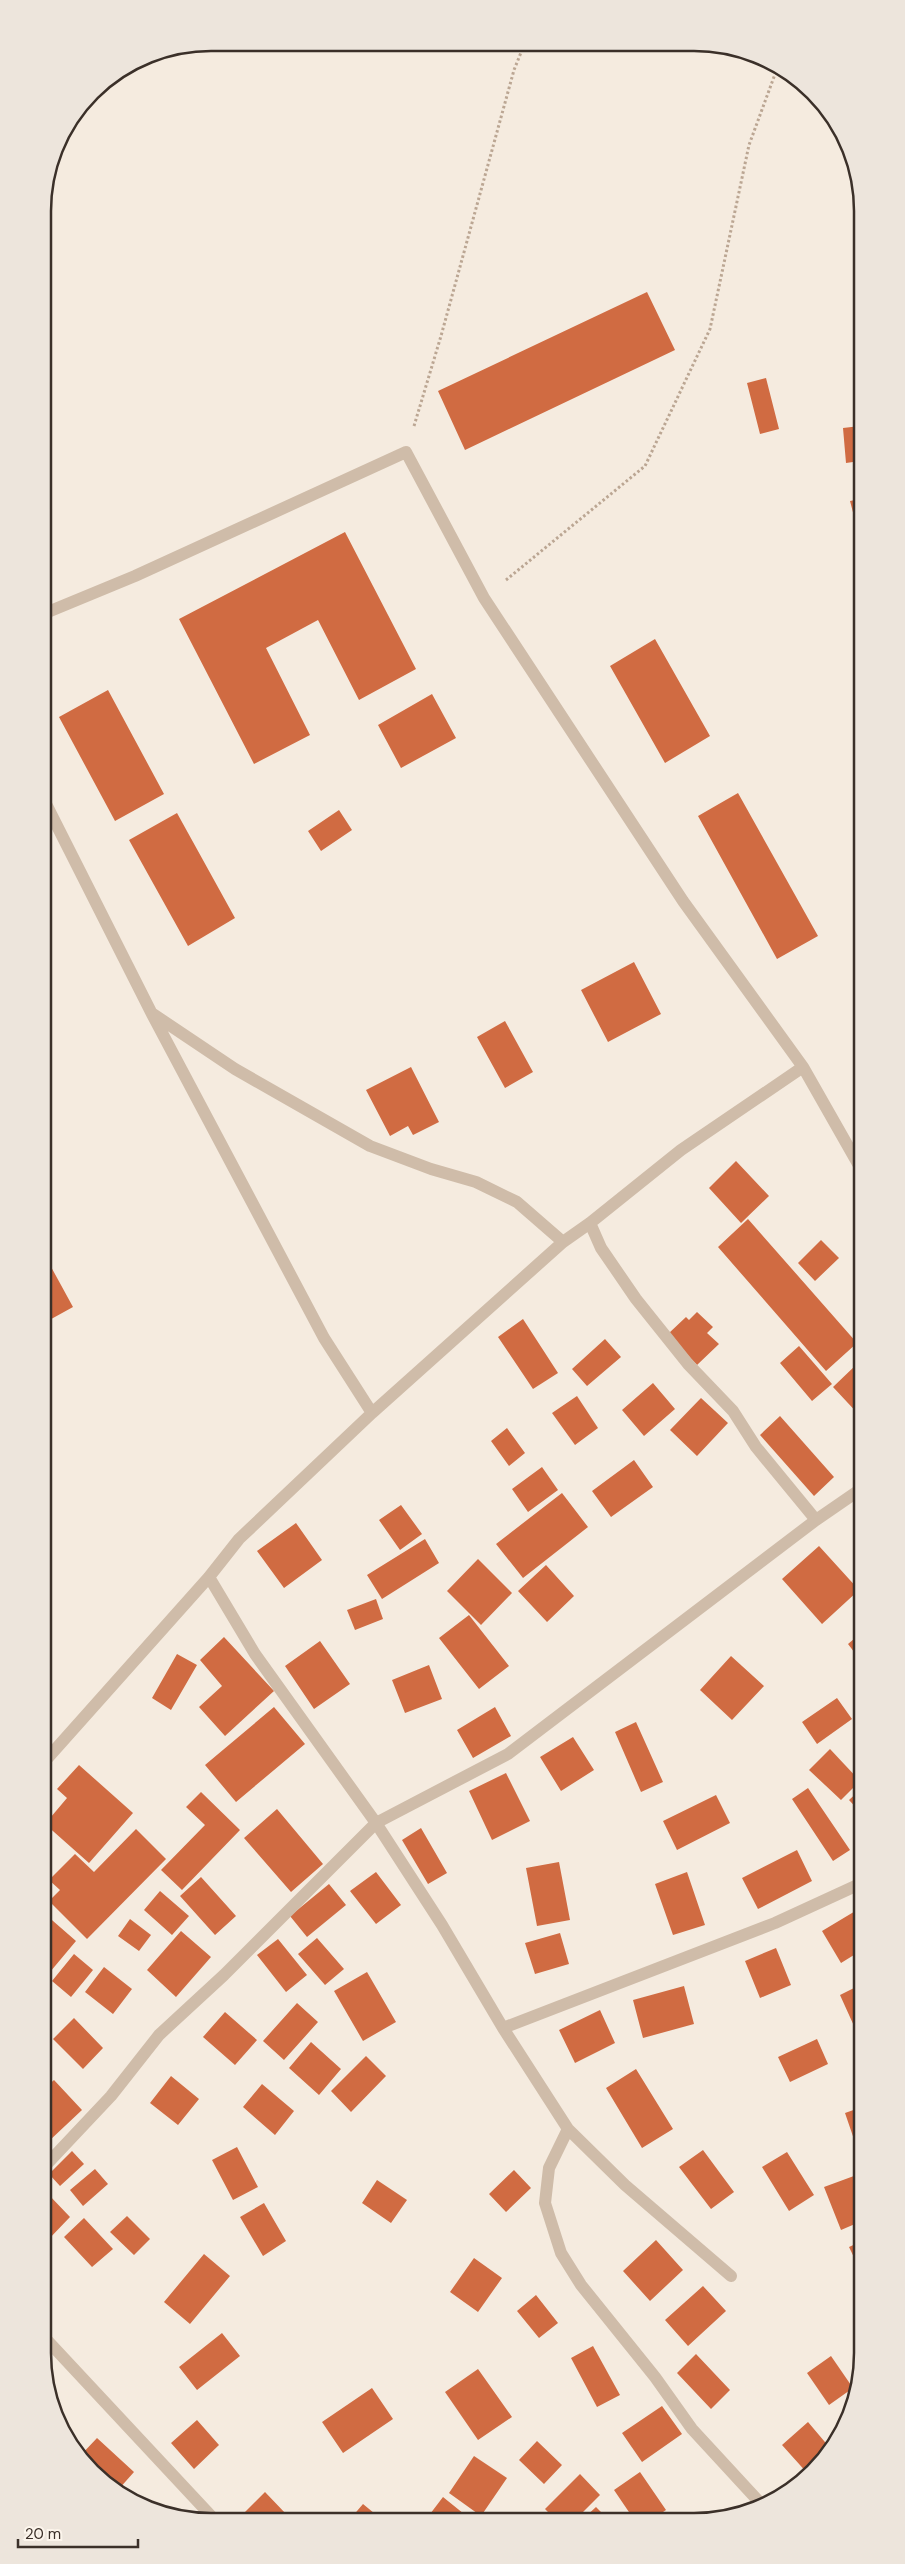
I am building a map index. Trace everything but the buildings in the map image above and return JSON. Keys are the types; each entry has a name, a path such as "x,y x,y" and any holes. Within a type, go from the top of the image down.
{"street":[{"path":"52,611 135,576 406,452 484,598 683,901 803,1067 854,1157"},
{"path":"52,815 152,1014 324,1338 372,1413"},
{"path":"152,1014 235,1069 370,1146 431,1169 476,1182 518,1202 563,1242"},
{"path":"51,1754 209,1577 239,1539 372,1413 563,1242 590,1223 681,1150 803,1067"},
{"path":"590,1223 601,1248 636,1299 688,1364 733,1411 756,1447 816,1520"},
{"path":"51,2160 111,2096 159,2035 224,1975 376,1823 508,1754 816,1520 853,1494"},
{"path":"209,1577 255,1654 376,1823 442,1925 502,2028 568,2129 625,2185 731,2276"},
{"path":"502,2028 775,1923 853,1887"},
{"path":"568,2129 549,2168 545,2203 561,2253 582,2285 655,2378 692,2429 757,2500"},
{"path":"51,2344 208,2513"}],"path":[{"path":"406,452 441,336 514,70 521,51"},
{"path":"484,598 644,466 710,329 749,144 775,74"}]}
